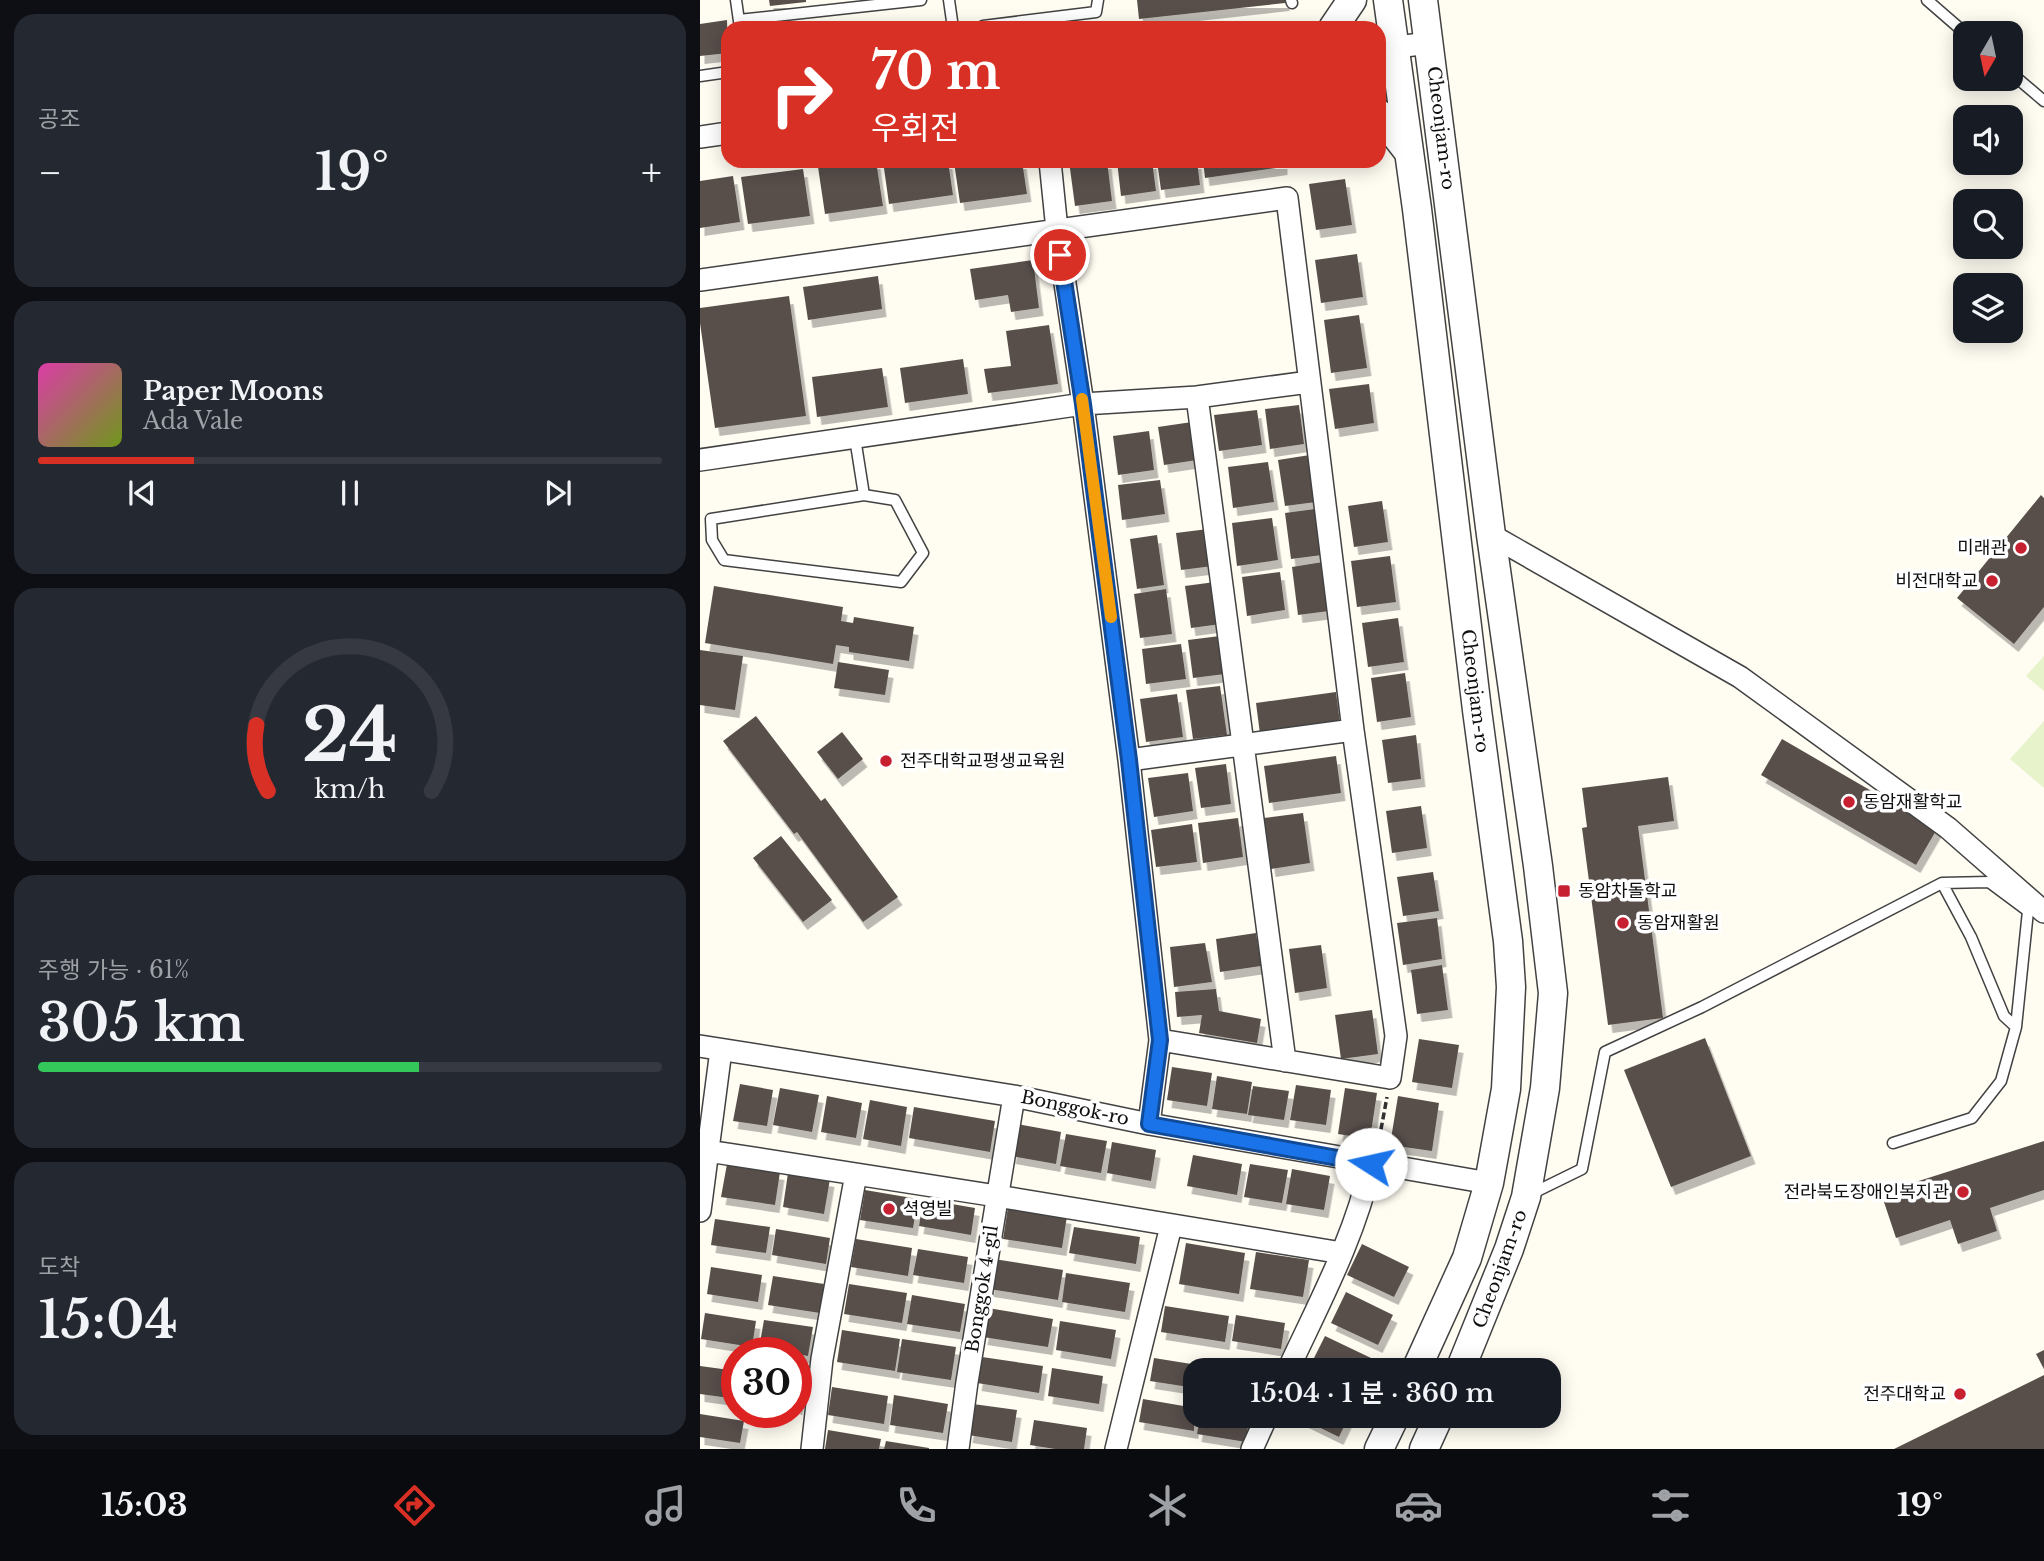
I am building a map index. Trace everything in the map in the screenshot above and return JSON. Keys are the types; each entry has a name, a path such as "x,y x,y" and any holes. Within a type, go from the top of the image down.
{"street":[{"path":"1338,21 1352,0"},
{"name":"Cheonjam-ro","path":"1388,0 1387,48 1409,152 1508,941 1511,987 1506,1089 1489,1183 1467,1258 1421,1358"},
{"name":"Cheonjam-ro","path":"1423,0 1553,993 1545,1088 1526,1197 1509,1249 1465,1358"},
{"path":"1387,48 1430,43"},
{"path":"1386,123 1409,152"},
{"path":"700,137 721,134"},
{"path":"1051,168 1129,760 1160,1040 1149,1124"},
{"path":"700,280 1287,198 1353,730 1396,1036 1390,1078 1160,1040"},
{"path":"700,458 1083,404 1197,397 1309,382"},
{"path":"1197,397 1285,1060"},
{"path":"1491,535 1740,677 1948,828 2031,905"},
{"path":"1129,760 1353,730"},
{"path":"700,1211 708,1151 710,1048"},
{"name":"Bonggok-ro","path":"710,1048 1014,1096 1149,1124 1489,1183"},
{"name":"Bonggok 4-gil","path":"958,1449 1014,1096"},
{"path":"708,1151 1342,1253"},
{"path":"1294,1358 1363,1201 1371,1164"},
{"path":"812,1449 822,1359 856,1174"},
{"path":"1116,1449 1171,1226"},
{"path":"1252,1449 1262,1428"},
{"path":"1379,1449 1389,1428"},
{"path":"1424,1449 1434,1428"}],"lane":[{"path":"736,0 739,21"},
{"path":"762,21 921,0"},
{"path":"949,0 952,21"},
{"path":"1024,21 1096,12 1098,0"},
{"path":"1927,0 1953,23"},
{"path":"700,76 721,73"},
{"path":"2023,84 2044,102"},
{"path":"855,438 864,495"},
{"path":"864,495 895,500 923,553 901,582 724,560 712,540 711,519 864,495"},
{"path":"1526,1197 1582,1169 1605,1052 1702,1007 1942,883 1989,882 2031,905 2028,911 2016,1027 2001,1081 1972,1118 1893,1143"},
{"path":"1942,883 1971,937 2004,1016 2016,1027"}],"path":[{"path":"1379,1140 1390,1078"}],"green space":[{"path":"2044,656 2044,691 2026,676"},
{"path":"2044,721 2044,788 2010,759"}],"building":[{"path":"769,0 806,0 806,2 770,6"},
{"path":"1137,0 1285,0 1285,3 1139,19"},
{"path":"727,20 721,21 721,54 700,56 700,24"},
{"path":"818,168 877,168 883,206 825,214"},
{"path":"884,168 949,168 953,195 889,204"},
{"path":"955,168 1023,168 1027,194 960,203"},
{"path":"1070,168 1108,168 1112,201 1075,206"},
{"path":"1118,168 1153,168 1156,191 1121,196"},
{"path":"1158,168 1198,168 1200,185 1161,190"},
{"path":"1204,168 1276,168 1205,178"},
{"path":"803,169 810,216 748,224 741,177"},
{"path":"733,176 740,222 700,228 700,181"},
{"path":"1345,179 1352,225 1316,230 1309,184"},
{"path":"1357,254 1363,297 1321,303 1315,260"},
{"path":"1033,260 1039,308 1011,312 1008,295 975,300 970,269"},
{"path":"878,276 882,309 808,320 803,287"},
{"path":"789,296 806,416 715,428 700,308"},
{"path":"1359,315 1367,368 1331,373 1324,320"},
{"path":"1049,325 1058,384 988,393 984,369 1011,366 1006,331"},
{"path":"963,359 968,394 905,403 900,368"},
{"path":"882,368 888,407 817,417 812,377"},
{"path":"1369,384 1374,423 1335,429 1329,389"},
{"path":"1299,405 1304,444 1270,449 1265,409"},
{"path":"1257,410 1262,445 1219,451 1214,415"},
{"path":"1192,422 1197,460 1164,465 1158,427"},
{"path":"1149,431 1154,470 1118,475 1113,436"},
{"path":"1310,455 1316,502 1285,506 1278,460"},
{"path":"1268,462 1274,502 1233,508 1228,467"},
{"path":"1160,480 1165,514 1122,520 1118,485"},
{"name":"미래관","path":"2041,495 2044,498 2044,607 2014,644 1957,598"},
{"path":"1382,501 1388,542 1354,547 1348,506"},
{"path":"1315,509 1322,555 1291,559 1285,513"},
{"path":"1272,518 1278,560 1237,566 1232,523"},
{"path":"1208,529 1213,566 1181,570 1176,533"},
{"path":"1157,535 1164,585 1137,589 1130,539"},
{"path":"1390,556 1396,602 1357,607 1351,561"},
{"path":"1323,562 1329,611 1298,615 1292,567"},
{"path":"1280,572 1285,610 1247,616 1242,577"},
{"path":"1215,582 1221,624 1191,628 1185,586"},
{"path":"714,586 843,607 841,621 853,623 854,617 914,627 909,661 849,652 849,647 836,645 833,664 705,643"},
{"path":"1166,589 1172,634 1140,638 1134,594"},
{"path":"1398,618 1404,662 1368,667 1362,623"},
{"path":"1220,636 1225,674 1193,678 1188,640"},
{"path":"1181,644 1186,679 1146,684 1142,649"},
{"path":"700,650 743,656 735,710 700,705"},
{"path":"838,662 889,670 885,695 834,688"},
{"path":"1405,673 1411,717 1377,722 1371,678"},
{"path":"1220,686 1227,735 1193,739 1186,690"},
{"path":"1336,692 1340,724 1260,734 1256,703"},
{"path":"1177,694 1183,737 1146,742 1140,699"},
{"path":"756,716 821,801 825,798 898,897 863,922 797,832 794,834 723,741"},
{"path":"842,732 863,759 838,779 817,752"},
{"path":"1416,735 1421,779 1388,783 1382,740"},
{"name":"동암재활학교","path":"1782,739 1937,829 1916,865 1761,775"},
{"path":"1336,756 1341,793 1269,803 1264,766"},
{"path":"1226,764 1231,804 1201,808 1195,768"},
{"path":"1188,773 1193,811 1154,817 1148,778"},
{"name":"동암재활원","path":"1668,777 1674,821 1638,826 1663,1018 1608,1025 1582,828 1587,827 1582,788"},
{"path":"1421,806 1427,848 1392,853 1386,811"},
{"path":"1303,813 1310,863 1271,869 1264,818"},
{"path":"1238,818 1243,857 1203,863 1198,823"},
{"path":"1192,824 1197,862 1156,867 1151,830"},
{"path":"781,836 832,900 803,922 753,858"},
{"path":"1433,872 1439,911 1403,916 1397,877"},
{"path":"1437,918 1442,959 1403,965 1397,923"},
{"path":"1256,933 1261,966 1220,972 1216,939"},
{"path":"1205,943 1212,982 1174,987 1170,947"},
{"path":"1321,945 1327,988 1295,993 1289,949"},
{"path":"1442,965 1448,1010 1417,1014 1411,970"},
{"path":"1216,989 1219,1011 1261,1019 1257,1043 1199,1033 1202,1015 1177,1017 1175,992"},
{"path":"1372,1010 1378,1054 1341,1059 1335,1015"},
{"path":"1705,1038 1751,1156 1671,1187 1624,1070"},
{"path":"1419,1039 1459,1045 1452,1088 1412,1082"},
{"path":"1172,1067 1212,1073 1207,1106 1167,1100"},
{"path":"1217,1076 1252,1082 1247,1114 1212,1109"},
{"path":"740,1084 773,1090 767,1126 733,1121"},
{"path":"1296,1085 1331,1090 1326,1125 1290,1120"},
{"path":"1253,1086 1289,1091 1284,1120 1248,1115"},
{"path":"780,1088 819,1095 812,1132 773,1125"},
{"path":"1345,1088 1377,1093 1370,1139 1338,1134"},
{"path":"827,1096 862,1103 856,1138 821,1132"},
{"path":"1398,1096 1439,1103 1432,1151 1390,1145"},
{"path":"870,1100 907,1107 901,1146 863,1139"},
{"path":"914,1107 995,1121 990,1152 909,1138"},
{"path":"1017,1124 1061,1132 1056,1164 1011,1156"},
{"path":"1066,1134 1107,1141 1101,1173 1060,1166"},
{"name":"전라북도장애인복지관","path":"2044,1141 2044,1190 1990,1208 1997,1231 1958,1244 1950,1220 1896,1238 1881,1193"},
{"path":"1112,1142 1156,1150 1151,1181 1107,1173"},
{"path":"1193,1155 1242,1164 1237,1195 1187,1186"},
{"path":"727,1164 780,1172 775,1205 721,1197"},
{"path":"1250,1164 1288,1170 1282,1203 1244,1197"},
{"path":"1292,1169 1330,1176 1324,1210 1286,1204"},
{"path":"788,1173 830,1179 824,1214 783,1207"},
{"name":"셕영빌","path":"865,1190 918,1199 913,1228 860,1220"},
{"path":"923,1199 975,1208 971,1235 919,1226"},
{"path":"1008,1207 1067,1216 1062,1248 1003,1239"},
{"path":"715,1219 770,1227 766,1253 711,1245"},
{"path":"1074,1227 1140,1237 1136,1264 1069,1253"},
{"path":"776,1229 830,1238 826,1264 772,1255"},
{"path":"856,1239 912,1248 908,1276 851,1267"},
{"path":"1186,1243 1245,1253 1239,1294 1179,1284"},
{"path":"1362,1244 1409,1267 1394,1297 1347,1275"},
{"path":"918,1249 968,1257 964,1283 913,1275"},
{"path":"1256,1252 1309,1260 1303,1297 1250,1289"},
{"path":"994,1259 1063,1270 1058,1300 989,1289"},
{"path":"711,1267 762,1275 758,1302 707,1294"},
{"path":"1066,1273 1130,1283 1125,1312 1062,1302"},
{"path":"773,1276 824,1284 820,1313 768,1305"},
{"path":"849,1284 907,1293 902,1323 844,1314"},
{"path":"1346,1292 1393,1315 1378,1345 1331,1323"},
{"path":"912,1295 965,1304 960,1332 907,1324"},
{"path":"1165,1306 1229,1316 1225,1342 1161,1332"},
{"path":"988,1308 1053,1319 1048,1347 983,1337"},
{"path":"705,1313 756,1321 754,1337 721,1337 721,1342 701,1339"},
{"path":"1236,1315 1285,1323 1281,1349 1232,1341"},
{"path":"764,1320 813,1327 811,1337 761,1337"},
{"path":"1060,1321 1116,1330 1111,1359 1056,1350"},
{"path":"842,1330 900,1339 895,1371 837,1362"},
{"path":"1325,1336 1371,1358 1314,1358"},
{"path":"902,1339 956,1347 951,1380 897,1372"},
{"path":"2044,1350 2044,1369 2036,1354"},
{"path":"982,1357 1043,1366 1039,1393 977,1383"},
{"path":"1154,1358 1183,1363 1183,1386 1150,1381"},
{"path":"700,1366 721,1369 721,1397 700,1394"},
{"path":"1052,1368 1103,1376 1099,1404 1048,1396"},
{"path":"2044,1375 2044,1449 1894,1449"},
{"path":"832,1387 888,1396 884,1424 828,1415"},
{"path":"894,1395 948,1404 943,1433 890,1425"},
{"path":"1143,1399 1183,1406 1183,1428 1194,1428 1194,1431 1139,1422"},
{"path":"973,1404 1017,1410 1012,1442 968,1435"},
{"path":"700,1414 721,1417 721,1428 743,1428 740,1443 700,1437"},
{"path":"1034,1420 1087,1428 1084,1449 1055,1449 1030,1445"},
{"path":"1198,1428 1248,1428 1246,1442 1197,1434"},
{"path":"1321,1428 1343,1428 1339,1437"},
{"path":"828,1430 881,1439 879,1449 825,1449"},
{"path":"886,1441 929,1448 929,1449 884,1449"}],"slow traffic":[{"path":"1082,399 1111,617"}],"place":[{"name":"미래관","path":"2021,548"},
{"name":"비전대학교","path":"1992,581"},
{"name":"전주대학교평생교육원","path":"886,761"},
{"name":"동암재활학교","path":"1849,802"},
{"name":"동암차돌학교","path":"1564,891"},
{"name":"동암재활원","path":"1623,923"},
{"name":"전라북도장애인복지관","path":"1963,1192"},
{"name":"셕영빌","path":"889,1209"},
{"name":"전주대학교","path":"1960,1394"}],"route":[{"path":"1060,255 1083,404 1129,760 1160,1040 1149,1124 1371,1164"}]}
